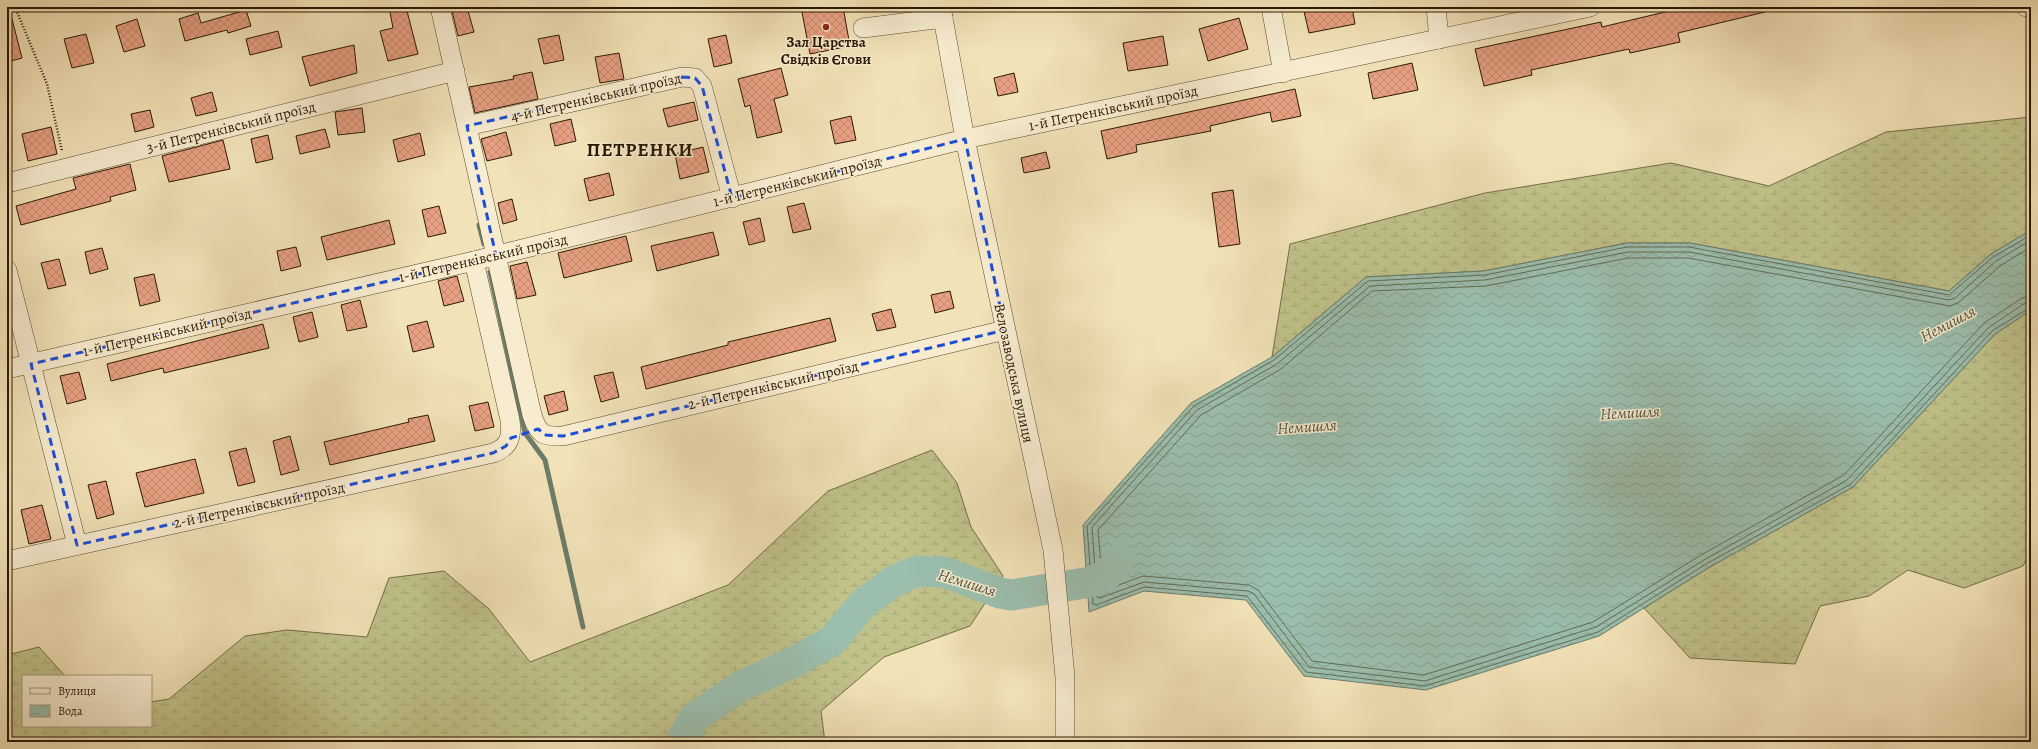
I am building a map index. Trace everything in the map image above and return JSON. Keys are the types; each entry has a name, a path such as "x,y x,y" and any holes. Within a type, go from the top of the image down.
{"street":[{"path":"440,7 532,415 524,435 510,420 474,261"},
{"path":"1271,7 1283,73"},
{"path":"1436,7 1439,39"},
{"name":"1-й Петренківський проїзд","path":"7,369 496,256 965,139 1590,7"},
{"path":"2026,7 2031,8"},
{"path":"863,28 942,12"},
{"name":"Велозаводська вулиця","path":"942,12 965,139 1053,550 1065,677 1065,742"},
{"name":"3-й Петренківський проїзд","path":"7,183 455,71"},
{"name":"4-й Петренківський проїзд","path":"467,126 682,77 695,78 702,86 732,198"},
{"path":"7,270 77,545"},
{"name":"2-й Петренківський проїзд","path":"7,561 493,453 524,435 563,436 1005,330"}],"path":[{"path":"15,7 47,84 65,168"}],"highlighted area":[{"path":"682,77 695,78 702,86 732,198 965,139 1005,330 563,436 546,435 538,429 511,438 506,446 493,453 77,545 31,364 496,256 467,126"}],"green space":[{"path":"2031,117 2031,230 1991,254 1949,291 1690,243 1627,243 1484,271 1366,277 1272,357 1290,244 1485,193 1671,163 1769,186 1886,132"},
{"path":"2031,310 2031,551 2023,566 1964,588 1908,570 1869,596 1820,606 1795,664 1690,658 1644,608 1708,568 1853,487 1995,334"},
{"path":"932,450 957,483 971,527 1003,576 970,626 884,657 821,711 825,742 7,742 7,655 39,647 64,675 22,675 22,727 152,727 152,702 169,699 245,636 287,630 367,637 389,578 444,571 489,609 530,662 728,585 828,491"}],"water":[{"path":"2031,230 2031,310 1995,334 1853,487 1708,568 1599,636 1426,690 1304,676 1246,600 1144,591 1089,612 1083,525 1191,403 1272,357 1366,277 1484,271 1627,243 1690,243 1949,291 1991,254"}],"building":[{"path":"389,7 406,7 418,54 388,61 380,31 393,28"},
{"path":"451,7 467,7 474,32 458,36"},
{"name":"Зал Царства Свідків Єгови","path":"801,7 843,7 850,46 810,54"},
{"path":"1303,7 1352,7 1355,24 1309,33"},
{"path":"1686,7 1764,7 1765,12 1678,33 1680,42 1630,53 1629,49 1531,70 1532,75 1484,86 1475,49 1601,22 1602,27"},
{"path":"246,10 251,26 228,33 227,30 185,41 179,19 198,13 201,23"},
{"path":"1239,18 1248,49 1208,61 1199,29"},
{"path":"7,19 12,19 22,58 7,62"},
{"path":"137,19 145,46 124,52 116,26"},
{"path":"278,31 282,47 250,55 246,39"},
{"path":"86,34 94,63 72,68 64,39"},
{"path":"559,35 564,60 544,64 538,39"},
{"path":"726,35 732,63 714,67 708,39"},
{"path":"1163,36 1168,65 1128,71 1123,43"},
{"path":"354,45 357,73 310,86 302,57"},
{"path":"619,53 624,79 600,83 595,57"},
{"path":"1412,63 1418,90 1373,99 1368,73"},
{"path":"781,68 788,95 774,99 782,132 757,138 750,105 745,107 738,79"},
{"path":"532,72 538,99 475,113 469,87 514,79 513,76"},
{"path":"1014,73 1018,92 998,96 994,78"},
{"path":"1295,89 1301,116 1272,122 1270,112 1210,126 1211,131 1136,145 1137,152 1107,159 1101,131"},
{"path":"212,92 217,111 196,116 191,98"},
{"path":"694,102 698,120 668,127 663,109"},
{"path":"362,108 365,132 338,135 335,112"},
{"path":"150,110 154,127 135,132 131,114"},
{"path":"851,116 856,140 835,144 830,121"},
{"path":"571,119 576,141 555,146 550,124"},
{"path":"51,127 57,154 28,161 22,134"},
{"path":"325,129 330,147 300,154 296,136"},
{"path":"506,132 512,155 487,161 481,139"},
{"path":"420,133 425,155 398,162 393,140"},
{"path":"268,135 273,159 256,163 251,139"},
{"path":"223,140 230,169 169,182 162,156"},
{"path":"703,147 709,172 680,179 675,154"},
{"path":"1046,152 1050,168 1024,173 1021,158"},
{"path":"130,164 136,190 110,197 111,201 21,225 16,206 76,189 73,178"},
{"path":"609,173 614,195 589,201 584,179"},
{"path":"1233,190 1240,244 1219,247 1212,193"},
{"path":"512,199 517,220 503,224 498,203"},
{"path":"804,203 811,229 793,233 787,207"},
{"path":"439,206 446,233 428,237 422,210"},
{"path":"760,218 765,241 749,245 743,222"},
{"path":"389,220 395,244 327,260 321,237"},
{"path":"713,232 719,255 657,271 651,246"},
{"path":"626,236 632,261 564,278 558,253"},
{"path":"296,247 301,266 281,271 277,251"},
{"path":"102,248 108,269 90,274 85,252"},
{"path":"59,259 66,285 48,289 41,263"},
{"path":"527,262 536,295 517,299 510,266"},
{"path":"154,274 160,301 140,306 134,278"},
{"path":"457,276 464,301 444,306 438,281"},
{"path":"950,291 954,308 935,313 931,295"},
{"path":"360,300 367,327 347,331 341,305"},
{"path":"891,309 896,327 877,331 872,314"},
{"path":"312,312 318,337 299,342 293,317"},
{"path":"830,318 836,341 646,389 641,367 728,345 728,342"},
{"path":"427,321 434,347 413,352 407,326"},
{"path":"263,324 269,348 164,373 163,368 111,381 107,364"},
{"path":"79,372 86,399 67,404 60,376"},
{"path":"613,372 619,397 601,402 594,376"},
{"path":"564,391 568,410 549,415 544,396"},
{"path":"488,402 494,427 475,431 469,406"},
{"path":"428,415 435,441 330,465 324,442 409,422 408,419"},
{"path":"290,436 299,470 281,475 273,441"},
{"path":"246,448 255,482 238,486 229,452"},
{"path":"195,459 204,493 145,507 136,473"},
{"path":"106,481 114,514 97,519 88,485"},
{"path":"42,505 51,539 29,544 21,510"}],"waterway":[{"path":"479,225 484,244"},
{"path":"490,272 525,433 545,460 583,627"},
{"name":"Немишля","path":"681,742 694,718 741,686 792,663 832,641 863,604 894,581 917,571 944,572 1000,593 1011,595 1091,582 1108,574 1120,558"}],"place":[{"name":"Зал Царства Свідків Єгови","path":"826,27"}],"district":[{"name":"ПЕТРЕНКИ","path":"640,150"}]}
